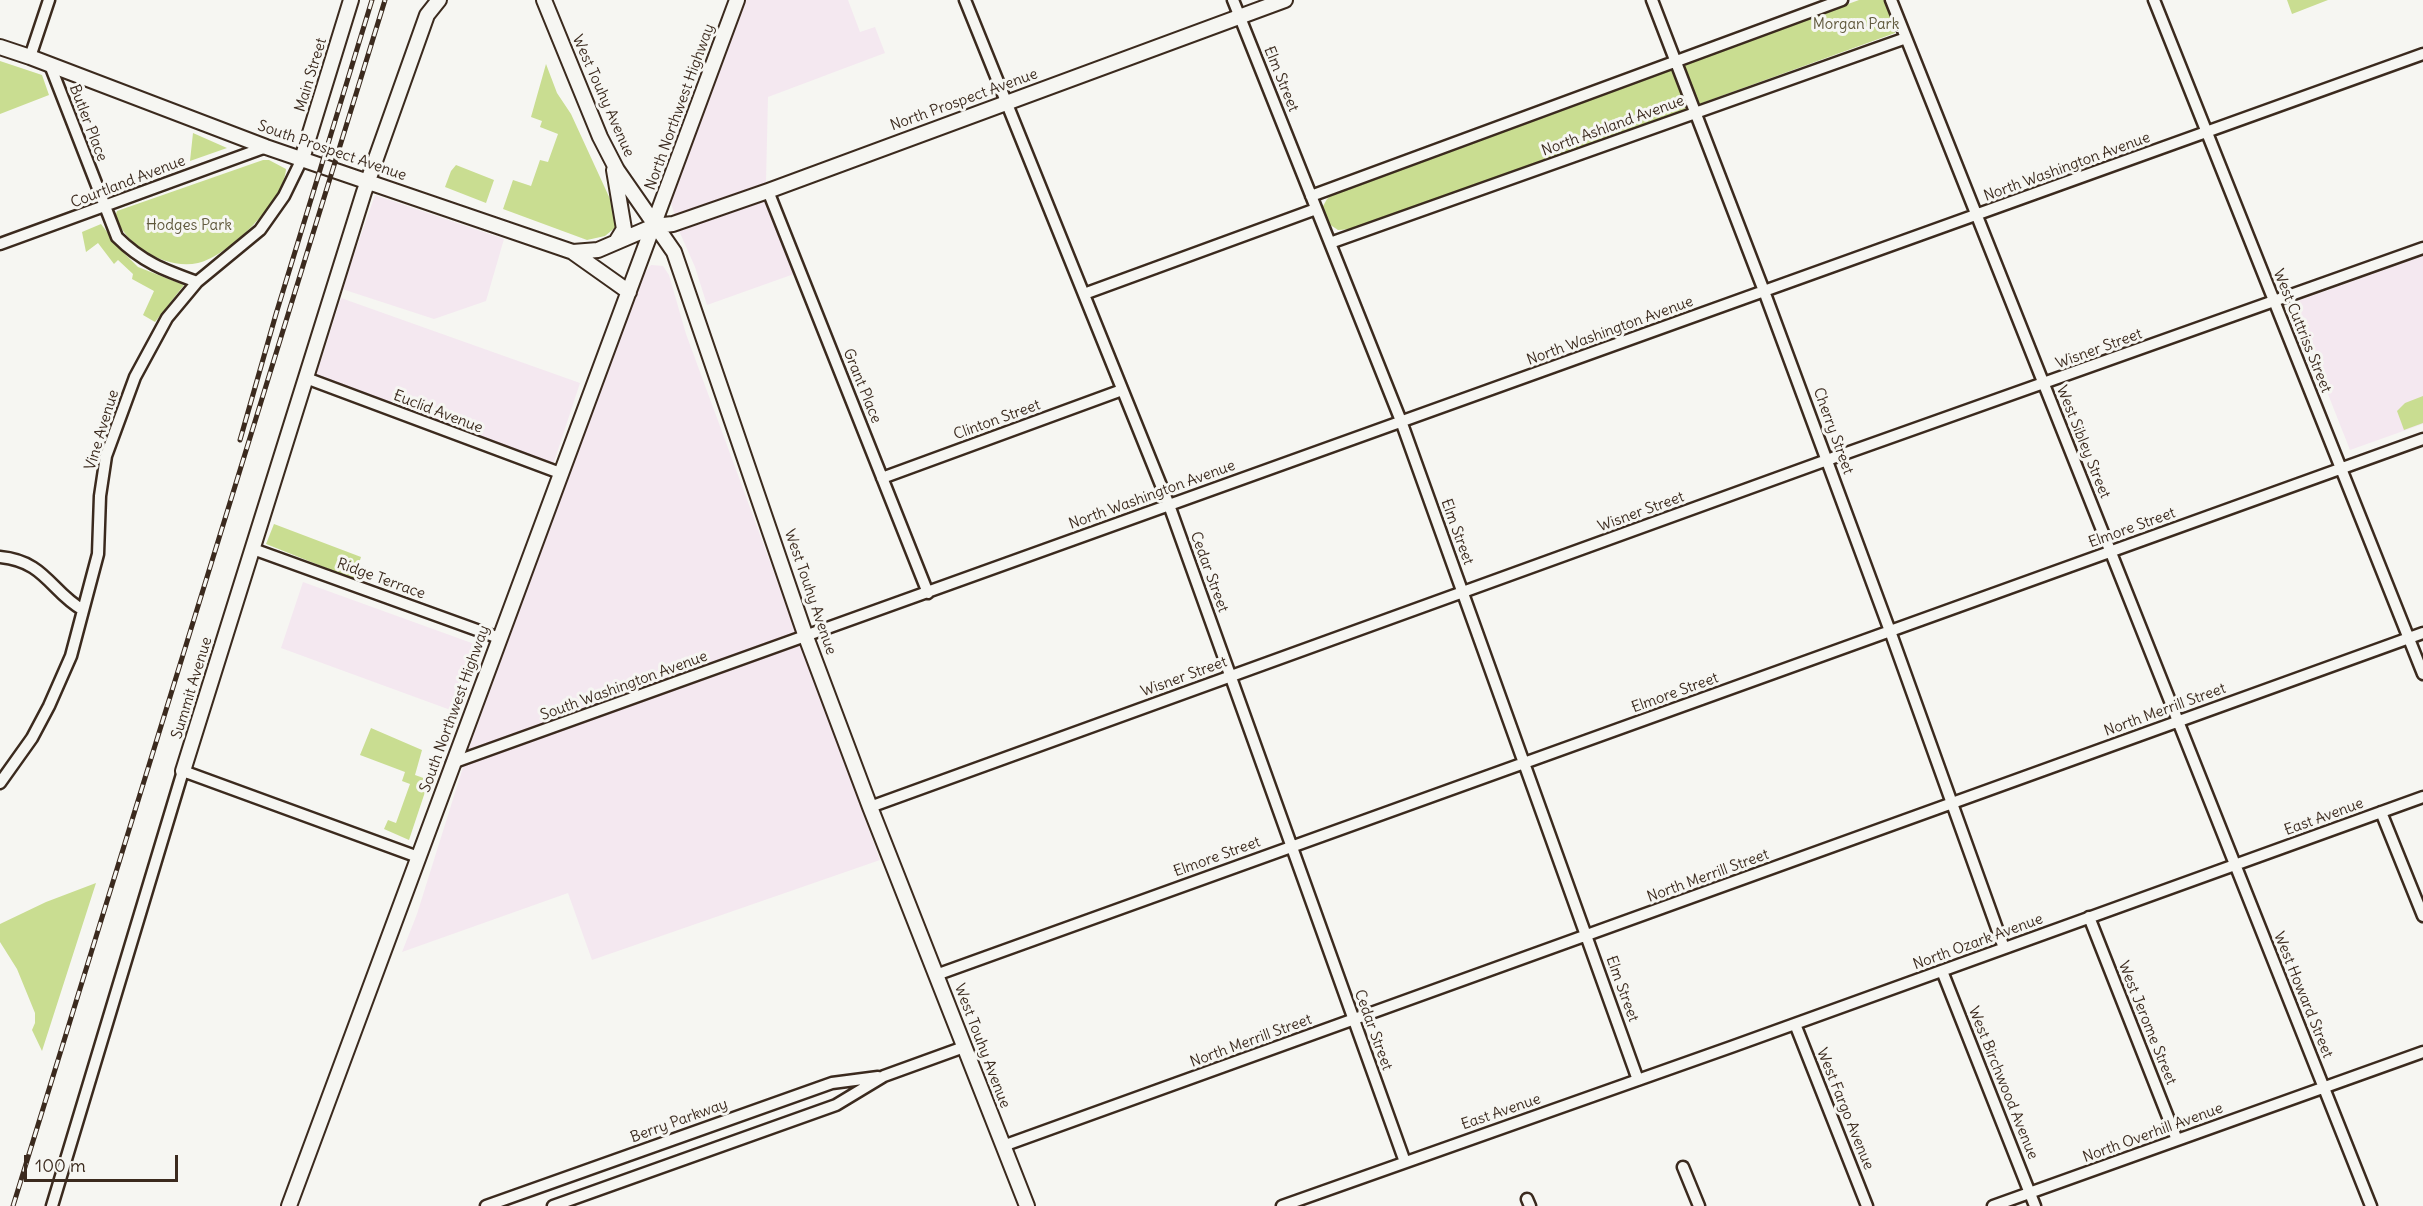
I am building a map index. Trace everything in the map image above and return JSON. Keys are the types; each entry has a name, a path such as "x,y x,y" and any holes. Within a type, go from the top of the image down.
{"main road":[{"name":"Main Street","path":"302,159 351,0"},
{"name":"Summit Avenue","path":"183,771 368,181 422,25 440,0"},
{"name":"West Touhy Avenue","path":"544,0 600,137 613,162 654,226 674,252 807,637 870,807 1027,1206"},
{"name":"North Northwest Highway","path":"654,226 737,0"},
{"name":"North Prospect Avenue","path":"654,226 674,224 768,191 1285,0"},
{"name":"South Prospect Avenue","path":"0,47 266,147 573,252 587,252 654,226"},
{"path":"613,162 624,217 624,229 616,242"},
{"name":"South Northwest Highway","path":"289,1206 560,473 654,226"},
{"path":"573,252 628,292"}],"street":[{"path":"30,57 49,0"},
{"name":"Cedar Street","path":"965,0 1169,505 1405,1162"},
{"name":"Elm Street","path":"1233,0 1401,421 1638,1080"},
{"name":"Cherry Street","path":"1652,0 1827,460 2004,948"},
{"path":"1311,196 1842,0"},
{"name":"West Sibley Street","path":"1891,0 2208,795"},
{"name":"West Cuttriss Street","path":"2154,0 2423,674"},
{"name":"North Ashland Avenue","path":"1330,243 1906,38"},
{"name":"North Washington Avenue","path":"807,637 2423,54"},
{"name":"Butler Place","path":"50,65 117,237 134,254 154,266 197,282"},
{"name":"Courtland Avenue","path":"0,244 266,147"},
{"name":"Vine Avenue","path":"0,783 32,738 50,706 71,656 98,554 100,496 106,456 132,382 167,318 197,282 260,230 284,196 302,159"},
{"name":"Grant Place","path":"768,191 928,593"},
{"path":"1083,294 1316,208"},
{"name":"Wisner Street","path":"870,807 1827,460 2423,248"},
{"name":"Euclid Avenue","path":"306,378 560,473"},
{"name":"Clinton Street","path":"882,478 1122,390"},
{"name":"Elmore Street","path":"936,975 2423,439"},
{"name":"Ridge Terrace","path":"253,549 499,638"},
{"path":"0,557 30,565 49,578 71,603 83,610"},
{"name":"North Merrill Street","path":"1003,1146 2423,633"},
{"name":"South Washington Avenue","path":"452,763 807,637"},
{"path":"183,771 418,857"},
{"name":"Summit Avenue","path":"52,1206 183,771"},
{"name":"West Howard Street","path":"2208,795 2371,1206"},
{"name":"East Avenue","path":"2235,864 2423,797"},
{"path":"2381,812 2423,916"},
{"name":"North Ozark Avenue","path":"1731,1047 2235,864"},
{"name":"West Jerome Street","path":"2089,917 2177,1140"},
{"name":"West Birchwood Avenue","path":"1942,971 2035,1206"},
{"name":"West Fargo Avenue","path":"1795,1024 1867,1206"},
{"name":"Berry Parkway","path":"553,1206 836,1105 884,1076 964,1047"},
{"name":"East Avenue","path":"1282,1206 1731,1047"},
{"name":"North Overhill Avenue","path":"1993,1206 2423,1052"},
{"name":"Berry Parkway","path":"486,1206 832,1083 884,1076"},
{"path":"1683,1167 1699,1206"}],"shaded area":[{"path":"745,0 848,0 860,32 875,27 885,53 768,97 766,182 794,274 707,305 671,203"},
{"path":"375,195 504,239 486,301 434,319 342,289"},
{"path":"2423,256 2423,424 2350,450 2292,303"},
{"path":"651,265 663,266 669,275 686,334 880,860 592,960 568,893 402,952 417,914 469,748 640,279"},
{"path":"341,298 580,383 553,465 315,378"},
{"path":"303,582 480,646 456,712 281,648"}],"green space":[{"name":"Morgan Park","path":"1859,0 1884,0 1895,33 1354,229 1338,230 1329,224 1322,208 1327,199 1336,191"},
{"path":"2287,0 2328,0 2292,14"},
{"path":"0,61 42,75 49,95 0,114"},
{"path":"546,64 557,93 571,114 616,212 617,226 605,236 587,240 503,209 513,180 531,186 540,160 548,162 558,134 540,127 542,121 531,117"},
{"path":"193,133 227,148 190,161"},
{"name":"Hodges Park","path":"263,160 269,160 286,169 276,196 239,239 211,258 198,263 186,264 173,263 149,254 129,237 115,217 117,211"},
{"path":"456,165 494,180 486,203 445,187"},
{"path":"101,224 120,249 138,267 184,285 155,322 143,315 154,291 132,279 133,274 118,260 114,264 98,243 86,252 82,232"},
{"path":"2423,396 2423,423 2404,430 2397,411 2405,403"},
{"path":"274,524 361,557 354,579 266,544"},
{"path":"371,728 422,750 415,775 429,780 409,840 384,829 388,820 396,823 410,784 402,781 405,772 360,755"},
{"path":"96,883 42,1051 32,1030 35,1013 17,969 0,942 0,924 46,902"}],"railway":[{"path":"240,440 372,0"},
{"path":"13,1206 385,0"}]}
